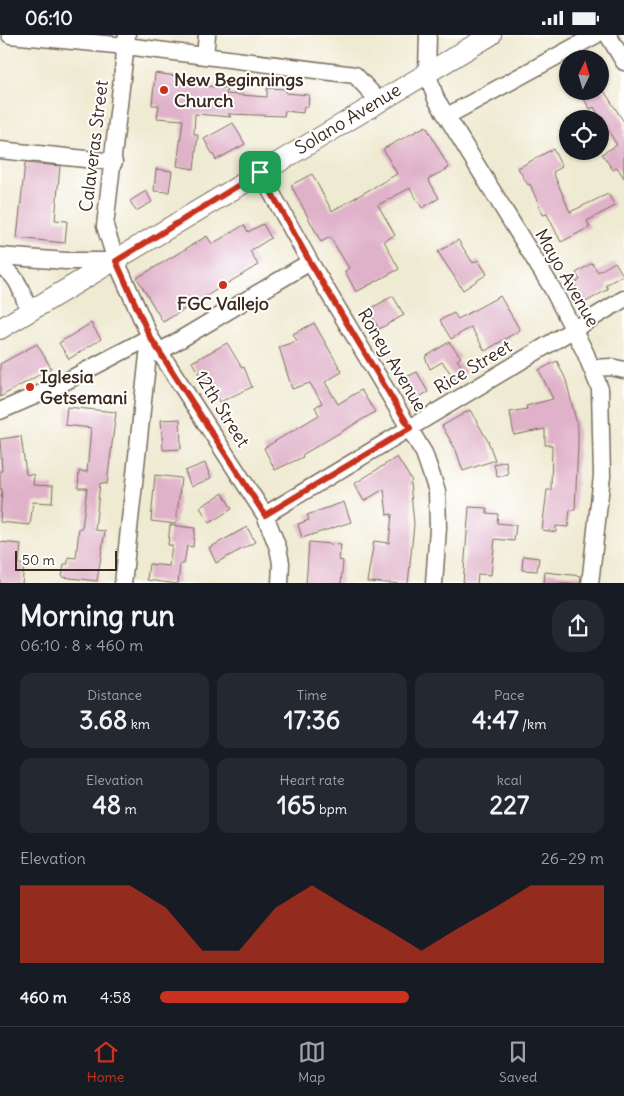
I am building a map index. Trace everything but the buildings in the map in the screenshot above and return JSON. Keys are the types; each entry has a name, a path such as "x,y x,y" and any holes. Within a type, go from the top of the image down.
{"main road":[{"name":"Solano Avenue","path":"0,329 490,35"}],"street":[{"path":"10,35 127,41 205,56 356,75 379,101"},
{"path":"205,56 207,35"},
{"name":"Mayo Avenue","path":"428,35 428,72 436,99 552,288 574,329 600,389 602,475 590,583"},
{"path":"447,117 596,35"},
{"path":"608,35 624,62"},
{"name":"Calaveras Street","path":"116,261 105,227 127,41"},
{"path":"0,150 114,162"},
{"name":"Roney Avenue","path":"260,172 310,262 424,453 437,491 438,528 434,583"},
{"path":"0,256 66,261 116,261"},
{"name":"12th Street","path":"116,261 150,337 161,351 265,515 278,548 281,563 280,583"},
{"path":"161,351 310,262"},
{"path":"0,267 8,270 18,284 29,313"},
{"name":"Rice Street","path":"265,515 624,299"},
{"path":"0,411 53,388 150,337"},
{"path":"123,583 150,337"},
{"path":"592,368 611,367 624,369"}],"place":[{"name":"New Beginnings Church","path":"164,90"},
{"name":"FGC Vallejo","path":"223,285"},
{"name":"Iglesia Getsemani","path":"30,387"}],"route":[{"path":"260,172 310,262 410,428 265,515 161,351 150,337 116,261 260,172"}]}
